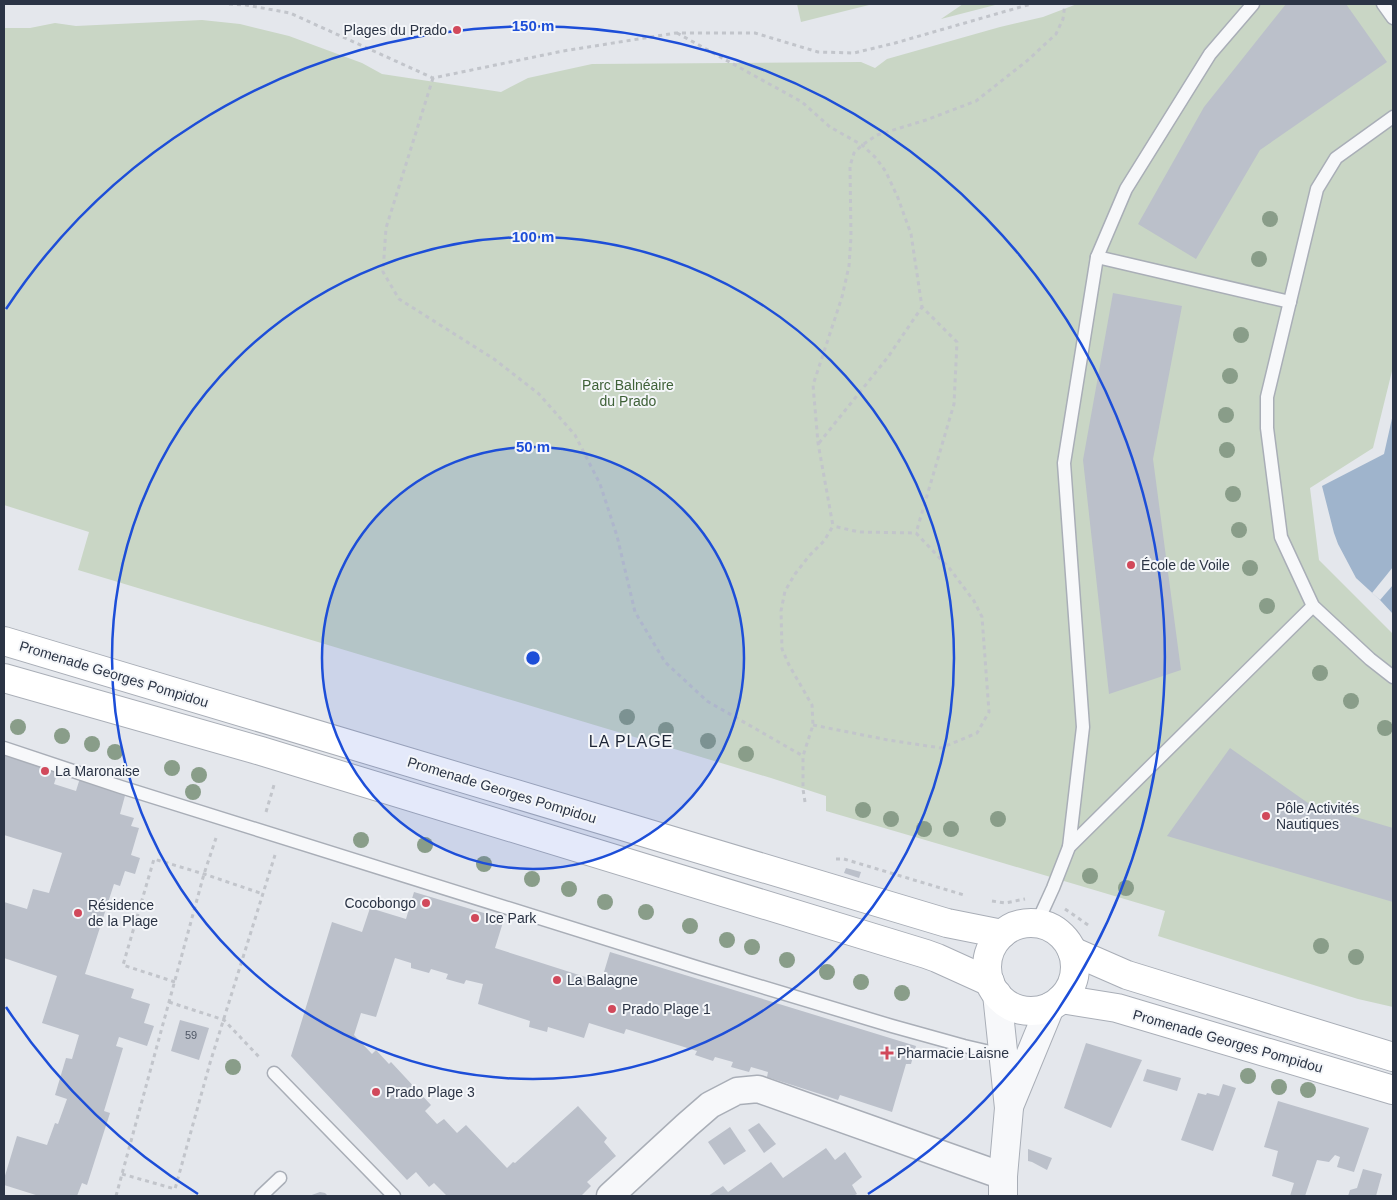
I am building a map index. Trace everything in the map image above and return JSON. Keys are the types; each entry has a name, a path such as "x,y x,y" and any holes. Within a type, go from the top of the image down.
{"main road":[{"name":"Promenade Georges Pompidou","path":"4,641 948,923 1002,934"},
{"name":"Promenade Georges Pompidou","path":"5,683 268,754 926,954 993,988 1008,1004 1021,1010 1036,1011 1056,1003 1117,1008 1393,1090"},
{"path":"993,988 988,969 989,956 994,944 1002,934 1012,927 1036,923 1048,926 1058,932 1067,941 1075,961 1073,982 1068,991 1056,1003"},
{"path":"1072,951 1128,975 1393,1057"}],"street":[{"path":"610,1196 710,1105 737,1091 758,1089 1003,1186 1009,1108 993,988"},
{"path":"1009,1108 1056,1003"}],"lane":[{"path":"1036,923 1053,888 1069,847 1083,726 1064,463 1097,257 1126,189 1210,54 1254,4"},
{"path":"1383,4 1393,18"},
{"path":"1393,117 1336,158 1317,189 1267,397 1267,428 1281,537 1314,606 1370,659 1393,677"},
{"path":"1097,257 1290,302"},
{"path":"1069,847 1314,606"},
{"path":"4,748 121,787 696,967 889,1025 1003,1055"},
{"path":"274,1073 394,1196"},
{"path":"261,1196 280,1178"}],"path":[{"path":"229,4 290,13 433,78 563,51 676,32 755,33 818,52 854,53 1031,4"},
{"path":"804,802 802,756 813,725 812,705 782,649 781,610 785,591 795,574 809,556 824,542 833,526 818,443 813,385 842,297 849,266 851,237 850,166 854,153 877,135 926,120 976,101 1028,60 1056,34 1063,18 1064,4"},
{"path":"676,32 802,102 830,127 862,145 876,158 886,172 911,234 922,307 957,342 954,404 916,532"},
{"path":"433,78 386,228 383,272 399,299 494,359 539,394 575,434 600,484 617,536 635,612 665,662 707,702 802,756"},
{"path":"818,443 888,357 922,307"},
{"path":"813,725 941,748 977,733 989,712 982,617 974,601 950,569 916,532 859,532 833,526"},
{"path":"268,803 276,780"},
{"path":"116,1196 204,874 218,836"},
{"path":"122,1174 175,1189 210,1063 276,853"},
{"path":"175,982 122,965 154,859 263,894"},
{"path":"169,1002 224,1020 274,1073"}],"green space":[{"path":"797,4 873,4 801,22"},
{"path":"963,4 999,4 941,19"},
{"name":"Parc Balnéaire du Prado","path":"1077,4 1393,4 1393,367 1373,448 1310,488 1319,560 1393,634 1393,1007 1358,999 1158,936 1165,911 826,811 826,796 78,570 89,532 4,505 4,28 30,28 55,23 76,26 202,20 240,24 289,36 362,63 382,74 501,92 528,78 592,64 861,62 875,68 887,59 1000,27 1043,17"}],"water":[{"path":"1393,414 1393,614 1356,578 1338,544 1322,486 1384,454"}],"pier":[{"path":"1393,567 1393,585 1380,600 1372,593"}],"building":[{"path":"1286,4 1346,4 1387,62 1260,150 1196,259 1138,224 1204,107"},
{"name":"École de Voile","path":"1113,293 1182,306 1153,459 1181,670 1109,694 1083,460"},
{"name":"Pôle Activités Nautiques","path":"1230,748 1308,803 1393,828 1393,902 1167,836"},
{"path":"4,754 58,771 54,784 76,791 80,778 126,792 120,814 134,818 131,826 139,828 131,855 140,858 135,874 125,871 120,886 114,884 85,974 134,989 131,998 150,1004 144,1023 154,1026 147,1046 119,1037 116,1046 123,1048 104,1111 110,1113 87,1185 82,1183 77,1196 39,1196 4,1185 4,1179 17,1136 47,1145 55,1123 58,1124 67,1099 55,1095 66,1058 72,1059 79,1035 42,1023 57,976 4,958 4,902 27,909 33,889 49,893 62,853 4,835"},
{"path":"846,868 861,872 859,878 844,873"},
{"path":"414,892 504,919 495,948 601,982 610,952 916,1046 911,1064 906,1064 892,1112 840,1095 838,1100 767,1077 768,1072 751,1067 749,1072 731,1067 733,1062 715,1057 713,1061 695,1055 697,1051 626,1029 624,1034 589,1023 584,1038 548,1027 547,1032 529,1027 530,1021 478,1004 483,984 466,980 464,984 446,979 448,974 431,969 429,973 411,968 411,963 395,958 376,1017 361,1013 354,1035 372,1054 376,1050 389,1064 391,1062 431,1105 425,1111 437,1124 444,1119 457,1133 466,1125 507,1168 578,1106 607,1138 604,1142 616,1156 587,1182 591,1186 581,1196 447,1196 434,1183 429,1187 416,1172 407,1180 291,1056 332,922 362,932 370,908 406,919"},
{"path":"180,1020 209,1028 199,1060 171,1051"},
{"path":"1086,1043 1142,1060 1111,1128 1064,1108"},
{"path":"1147,1069 1181,1078 1177,1091 1143,1081"},
{"path":"1223,1084 1236,1088 1213,1151 1181,1140 1198,1093 1219,1096"},
{"path":"1278,1101 1369,1128 1354,1172 1337,1167 1340,1157 1335,1155 1329,1162 1317,1160 1305,1196 1290,1196 1294,1183 1272,1176 1278,1151 1264,1147"},
{"path":"759,1123 776,1144 764,1153 748,1130"},
{"path":"730,1127 746,1151 724,1165 708,1142"},
{"path":"826,1148 835,1160 845,1152 862,1177 852,1185 857,1194 853,1196 708,1196 723,1186 728,1192 771,1162 783,1178"},
{"path":"1028,1149 1052,1158 1047,1170 1028,1161"},
{"path":"1363,1169 1382,1174 1376,1196 1348,1196 1350,1190 1357,1188"},
{"path":"320,1192 328,1196 309,1196"}],"place":[{"name":"Plages du Prado","path":"457,30"},
{"name":"École de Voile","path":"1131,565"},
{"name":"La Maronaise","path":"45,771"},
{"name":"Pôle Activités Nautiques","path":"1266,816"},
{"name":"Cocobongo","path":"426,903"},
{"name":"Résidence de la Plage","path":"78,913"},
{"name":"Ice Park","path":"475,918"},
{"name":"La Balagne","path":"557,980"},
{"name":"Prado Plage 1","path":"612,1009"},
{"name":"Pharmacie Laisne","path":"887,1053"},
{"name":"Prado Plage 3","path":"376,1092"}],"district":[{"name":"LA PLAGE","path":"631,741"}]}
